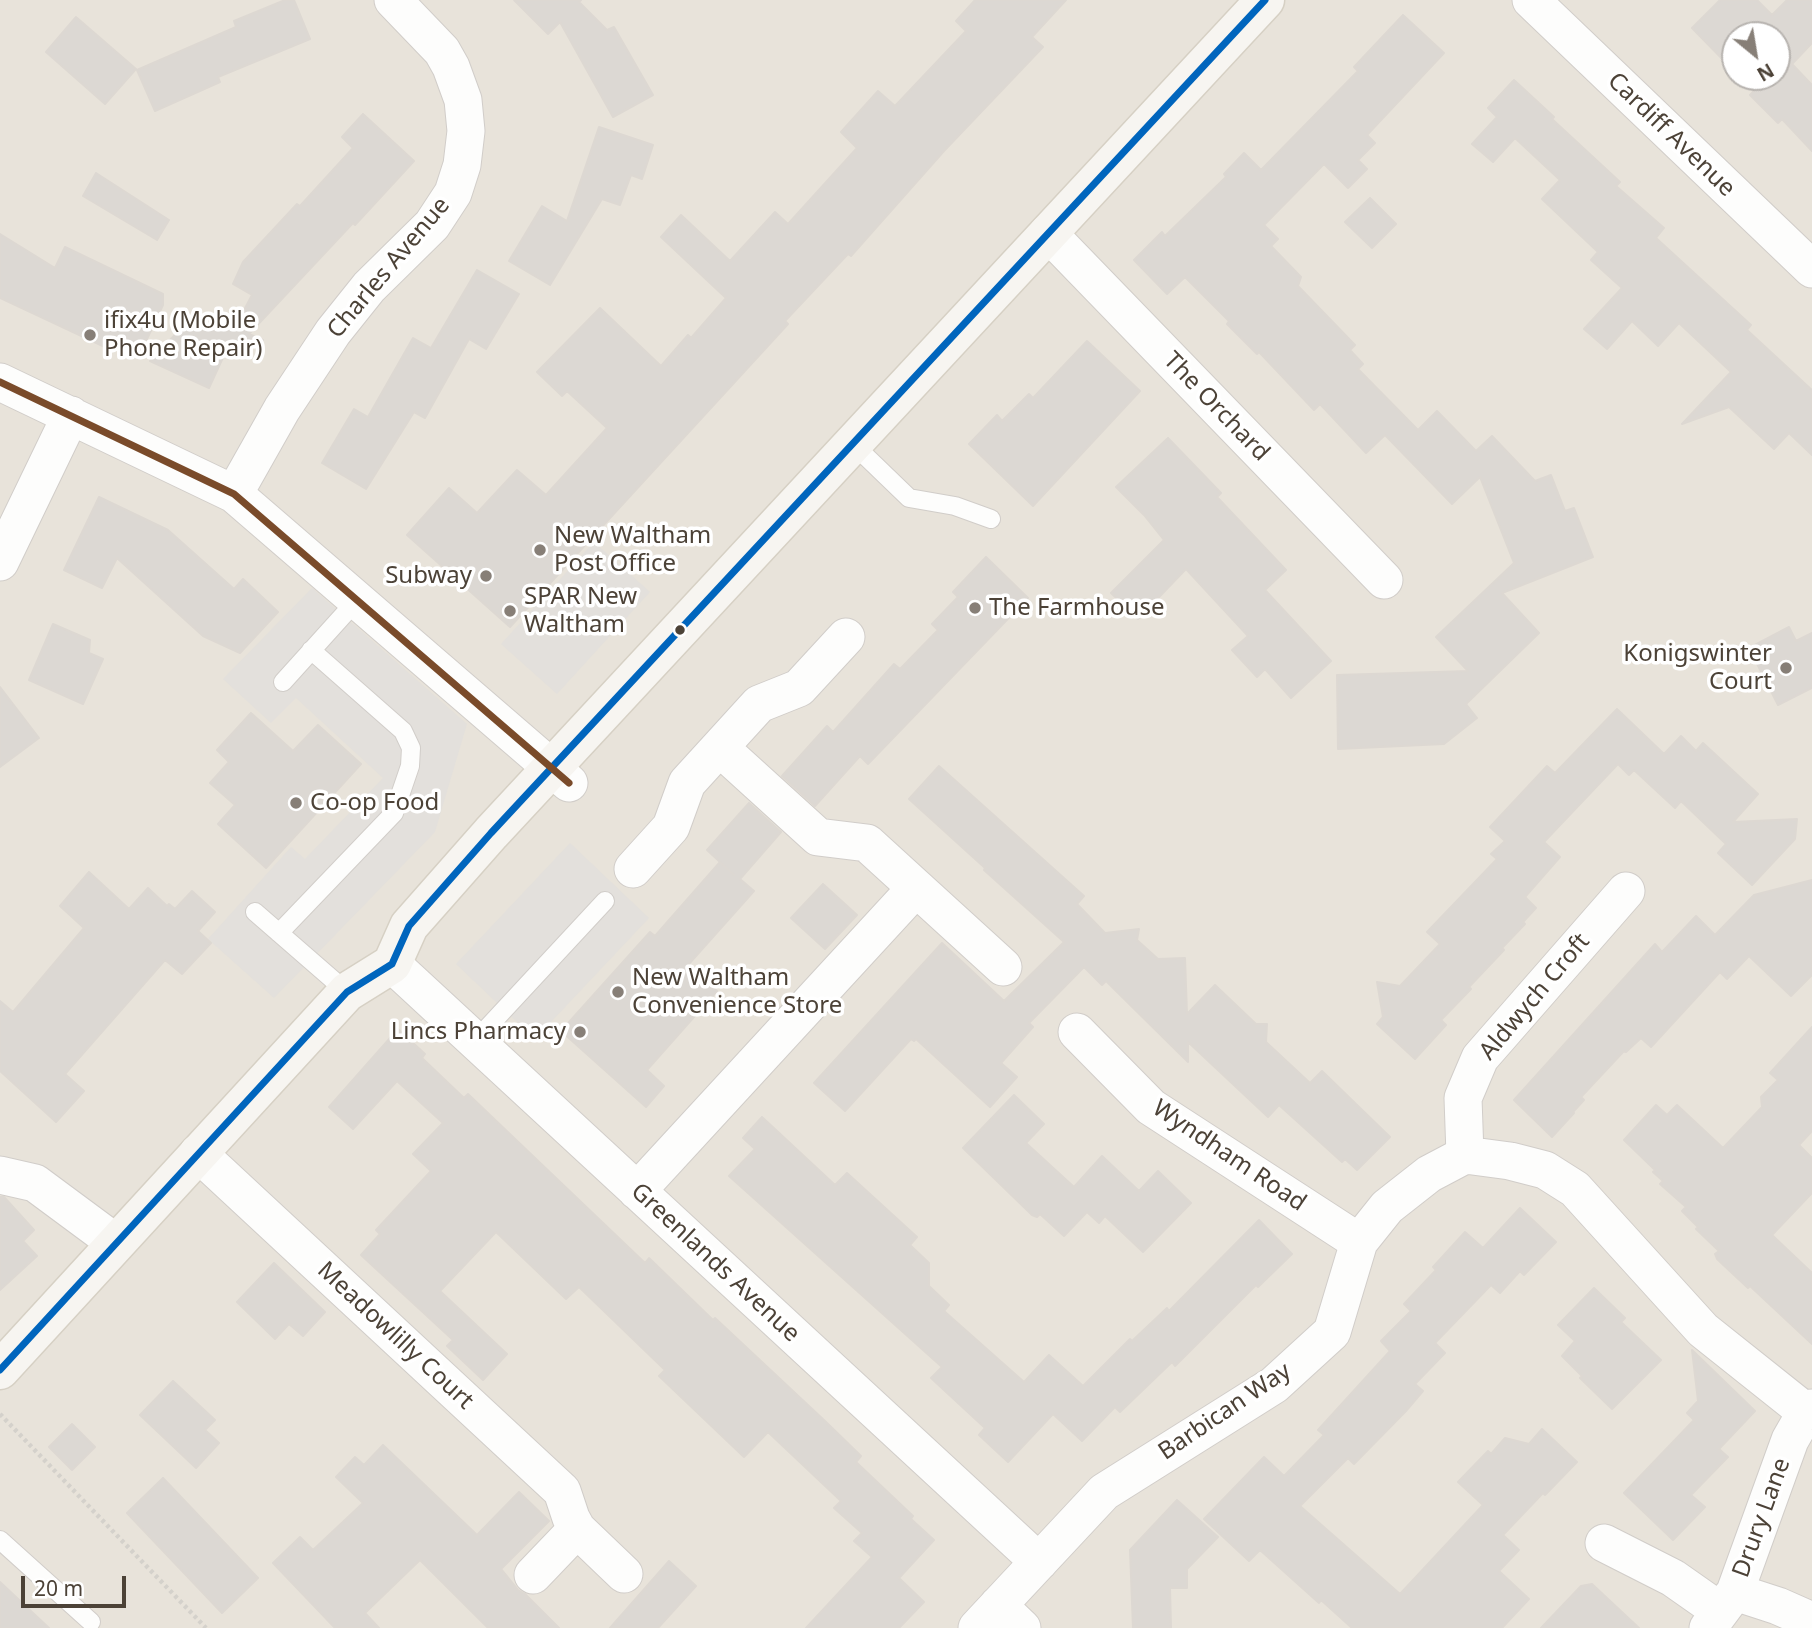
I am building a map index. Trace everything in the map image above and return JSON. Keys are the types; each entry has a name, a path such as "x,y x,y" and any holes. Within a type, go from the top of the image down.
{"main road":[{"path":"0,1370 347,992 392,964 409,926 560,775 852,443 1265,0"}],"street":[{"name":"Charles Avenue","path":"234,494 282,409 333,332 369,288 432,225 453,193 462,165 466,131 463,100 442,51 393,0"},
{"name":"Cardiff Avenue","path":"1531,0 1812,269"},
{"name":"The Orchard","path":"1048,233 1384,580"},
{"path":"0,382 234,494 560,775"},
{"path":"0,562 71,415"},
{"path":"633,869 671,827 687,783 759,704 799,688 846,637"},
{"path":"720,748 818,836 867,843 1003,967"},
{"path":"637,1191 916,888"},
{"name":"Aldwych Croft","path":"1465,1155 1463,1098 1480,1058 1626,891"},
{"name":"Greenlands Avenue","path":"392,964 1039,1562"},
{"name":"Wyndham Road","path":"1077,1032 1151,1107 1359,1242"},
{"name":"Meadowlilly Court","path":"198,1153 562,1491 577,1530 624,1574"},
{"path":"1465,1155 1510,1161 1545,1170 1575,1189 1703,1330 1809,1410"},
{"name":"Barbican Way","path":"999,1620 1039,1562 1104,1492 1274,1385 1332,1332 1359,1242 1387,1208 1429,1174 1465,1155"},
{"path":"0,1175 35,1183 116,1243"},
{"name":"Drury Lane","path":"1721,1610 1790,1440 1809,1410"},
{"path":"533,1575 577,1530"},
{"path":"1604,1543 1674,1578 1721,1610 1778,1606 1812,1621"}],"lane":[{"path":"852,443 909,498 955,506 991,519"},
{"path":"283,682 357,600"},
{"path":"279,933 394,813 410,766 411,748 403,731 311,650"},
{"path":"475,1041 605,901"},
{"path":"255,912 347,992"},
{"path":"0,1540 90,1622"}],"path":[{"path":"0,1414 206,1628"}],"shaded area":[{"path":"0,0 1812,0 1812,1628 0,1628"},
{"path":"594,542 650,592 557,694 501,644"},
{"path":"312,588 467,724 435,832 274,998 208,939 291,847 305,859 383,778 296,698 271,723 223,679"},
{"path":"570,843 649,918 535,1039 456,964"}],"building":[{"path":"285,0 294,0 310,39 218,77 220,82 155,111 137,70 236,27 234,21"},
{"path":"514,0 581,0 579,2 607,30 614,27 653,95 613,117 560,22 548,34"},
{"path":"975,0 1066,0 1032,37 1043,47 944,151 851,256 848,254 785,321 788,324 510,627 407,535 449,488 477,513 517,470 546,495 607,428 567,391 562,396 537,372 600,308 661,366 688,335 691,338 726,298 661,237 681,215 730,261 775,212 788,224 857,148 841,132 878,91 895,106 966,31 956,21"},
{"path":"1720,0 1757,0 1772,15 1787,0 1812,0 1812,43 1792,64 1812,85 1812,151 1782,119 1778,123 1750,95 1754,91 1791,91 1791,21 1721,21 1721,58 1692,28"},
{"path":"1403,15 1444,53 1367,135 1375,143 1358,160 1367,169 1348,188 1324,164 1264,225 1278,239 1271,246 1301,277 1298,286 1355,345 1350,350 1363,364 1358,369 1418,430 1437,411 1476,451 1492,436 1535,481 1551,475 1565,511 1574,508 1593,557 1502,593 1539,633 1466,704 1477,718 1444,744 1338,749 1337,675 1468,671 1436,637 1514,563 1480,477 1452,504 1385,435 1366,453 1320,404 1314,410 1259,352 1257,354 1227,324 1229,321 1185,277 1167,294 1134,260 1162,232 1165,236 1226,177 1224,174 1244,153 1261,170 1358,71 1354,67"},
{"path":"76,17 136,69 105,104 46,52"},
{"path":"1514,80 1620,182 1616,186 1664,228 1656,238 1751,325 1747,330 1812,390 1812,455 1789,433 1774,449 1729,407 1682,424 1731,372 1679,323 1658,346 1632,321 1607,349 1584,329 1622,288 1591,260 1598,252 1542,199 1560,180 1515,138 1493,162 1472,144 1497,117 1488,108"},
{"path":"363,114 414,161 249,334 263,340 236,348 231,353 226,351 209,388 150,361 190,319 213,329 217,319 235,327 252,295 233,284 243,262 297,204 300,206 353,148 342,137"},
{"path":"599,127 653,145 642,179 631,175 620,205 602,199 550,285 509,261 542,206 567,221"},
{"path":"96,173 169,220 157,240 83,196"},
{"path":"1370,198 1396,224 1372,248 1345,222"},
{"path":"0,234 55,268 65,247 163,294 163,305 139,356 109,343 107,348 0,298"},
{"path":"477,270 519,294 486,349 469,339 425,418 414,412 366,489 322,463 354,409 368,417 413,338 431,348"},
{"path":"1087,341 1140,391 1033,506 969,444 997,415 1002,421 1029,394 1033,398"},
{"path":"1168,438 1221,493 1217,497 1286,570 1265,590 1331,661 1291,698 1265,669 1257,677 1232,650 1248,636 1186,569 1138,619 1111,593 1164,540 1116,487"},
{"path":"99,497 168,530 234,589 243,579 278,612 240,653 203,636 117,558 102,588 64,570"},
{"path":"986,557 1028,598 868,764 860,756 815,806 782,776 827,726 833,732 894,664 900,669 938,630 932,624 958,597 953,592"},
{"path":"53,624 90,640 89,653 103,659 83,704 29,680"},
{"name":"Konigswinter Court","path":"1789,627 1796,641 1812,633 1812,688 1778,705 1749,648"},
{"path":"0,687 39,738 0,767"},
{"path":"1617,709 1664,754 1681,736 1696,751 1703,743 1758,794 1733,822 1797,819 1795,839 1752,885 1718,853 1726,844 1681,801 1675,808 1634,770 1629,775 1618,764 1544,842 1560,857 1525,897 1536,908 1502,948 1504,950 1469,987 1471,989 1441,1020 1446,1025 1415,1059 1377,1024 1383,1017 1377,982 1400,986 1440,944 1427,932 1497,859 1491,854 1505,841 1490,827 1547,766 1555,773"},
{"path":"251,713 293,751 318,725 361,764 266,868 218,824 235,805 210,783 229,762 217,750"},
{"path":"939,766 1084,896 1077,904 1105,933 1139,929 1137,940 1158,959 1185,958 1187,1014 1215,985 1256,1024 1267,1024 1266,1042 1310,1083 1322,1071 1390,1137 1357,1170 1345,1159 1342,1162 1279,1105 1268,1117 1188,1042 1188,1062 1106,981 1102,985 1084,967 1029,1023 1033,1027 1001,1063 1017,1077 990,1107 916,1039 911,1039 845,1111 814,1083 942,943 1004,1001 1064,942 909,799"},
{"path":"749,803 781,832 740,879 754,891 688,965 717,991 647,1070 664,1086 646,1107 561,1031 650,932 655,936 720,862 707,850"},
{"path":"89,872 129,909 148,888 167,906 169,904 175,909 192,891 215,912 198,931 211,943 182,974 165,960 65,1074 84,1091 56,1122 0,1071 0,1001 13,1012 84,928 60,906"},
{"path":"1812,880 1812,975 1791,996 1749,956 1727,979 1720,972 1651,1047 1641,1038 1624,1051 1581,1097 1584,1100 1552,1137 1514,1100 1655,944 1662,952 1696,916 1715,935 1754,895"},
{"path":"823,884 857,915 825,949 791,918"},
{"path":"1812,1027 1812,1131 1799,1145 1812,1158 1812,1193 1772,1235 1812,1273 1812,1344 1717,1259 1715,1254 1719,1251 1682,1211 1686,1207 1660,1184 1663,1181 1653,1172 1655,1170 1624,1140 1656,1105 1667,1115 1677,1105 1723,1148 1762,1107 1761,1097 1778,1080 1770,1073"},
{"path":"398,1029 425,1054 422,1058 464,1098 468,1094 645,1263 649,1258 825,1421 861,1456 856,1462 913,1516 911,1519 934,1540 899,1578 924,1602 899,1628 806,1628 872,1557 854,1541 862,1533 834,1508 841,1501 768,1432 744,1457 659,1376 665,1370 579,1287 566,1299 496,1232 440,1291 507,1354 483,1380 447,1346 453,1340 361,1255 380,1234 376,1230 431,1171 413,1154 443,1123 397,1081 353,1129 329,1107"},
{"path":"1014,1095 1044,1124 1026,1143 1074,1187 1102,1156 1139,1191 1158,1171 1191,1203 1143,1252 1105,1216 1099,1223 1087,1212 1064,1236 1040,1214 1037,1217 1032,1215 963,1148"},
{"path":"762,1117 835,1185 847,1173 917,1237 910,1245 929,1263 929,1286 949,1305 944,1311 1024,1382 1049,1355 1083,1386 1130,1339 1132,1341 1167,1308 1169,1311 1259,1220 1292,1254 1258,1287 1256,1285 1175,1366 1172,1362 1120,1412 1115,1407 1082,1441 1053,1414 1008,1462 979,1435 985,1428 931,1378 942,1367 729,1176 755,1149 743,1138"},
{"path":"0,1197 4,1197 34,1230 23,1241 37,1256 0,1290"},
{"path":"1520,1208 1556,1242 1524,1275 1520,1271 1500,1293 1491,1285 1435,1343 1445,1353 1415,1384 1423,1391 1406,1411 1354,1464 1348,1458 1300,1506 1400,1594 1483,1505 1458,1482 1488,1451 1491,1454 1505,1438 1529,1444 1542,1429 1577,1462 1503,1535 1519,1550 1499,1571 1529,1599 1502,1628 1352,1628 1321,1600 1319,1603 1260,1550 1249,1561 1204,1519 1264,1457 1284,1476 1324,1435 1318,1430 1390,1351 1381,1341 1411,1311 1404,1304 1436,1270 1433,1267 1465,1232 1483,1248"},
{"path":"274,1263 325,1312 303,1336 289,1324 275,1339 237,1302"},
{"path":"1594,1288 1625,1318 1621,1322 1661,1360 1612,1409 1562,1356 1575,1341 1558,1325"},
{"path":"1692,1350 1755,1411 1719,1449 1728,1457 1691,1495 1705,1507 1673,1540 1624,1493 1694,1420 1687,1413 1698,1401"},
{"path":"173,1381 215,1420 205,1430 219,1443 196,1468 140,1415"},
{"path":"72,1424 95,1447 72,1470 49,1447"},
{"path":"383,1445 477,1535 519,1492 549,1521 501,1569 518,1590 559,1628 488,1628 420,1560 365,1613 379,1628 335,1628 273,1563 300,1537 313,1550 363,1503 336,1477 355,1457 364,1465"},
{"path":"163,1478 258,1578 222,1613 127,1513"},
{"path":"1177,1500 1218,1537 1187,1569 1187,1588 1170,1588 1171,1628 1133,1628 1130,1550"},
{"path":"669,1561 696,1586 658,1628 610,1628"},
{"path":"0,1582 49,1628 0,1628"},
{"path":"1592,1584 1639,1628 1541,1628 1581,1586"}],"transit line":[{"path":"0,1370 347,992 392,964 409,926 491,833 1265,0"},
{"path":"0,382 234,494 569,783"}],"place":[{"name":"ifix4u (Mobile Phone Repair)","path":"90,335"},
{"name":"New Waltham Post Office","path":"540,550"},
{"name":"Subway","path":"486,576"},
{"name":"The Farmhouse","path":"975,608"},
{"name":"SPAR New Waltham","path":"510,611"},
{"name":"Konigswinter Court","path":"1786,668"},
{"name":"Co-op Food","path":"296,803"},
{"name":"New Waltham Convenience Store","path":"618,992"},
{"name":"Lincs Pharmacy","path":"580,1032"}]}
